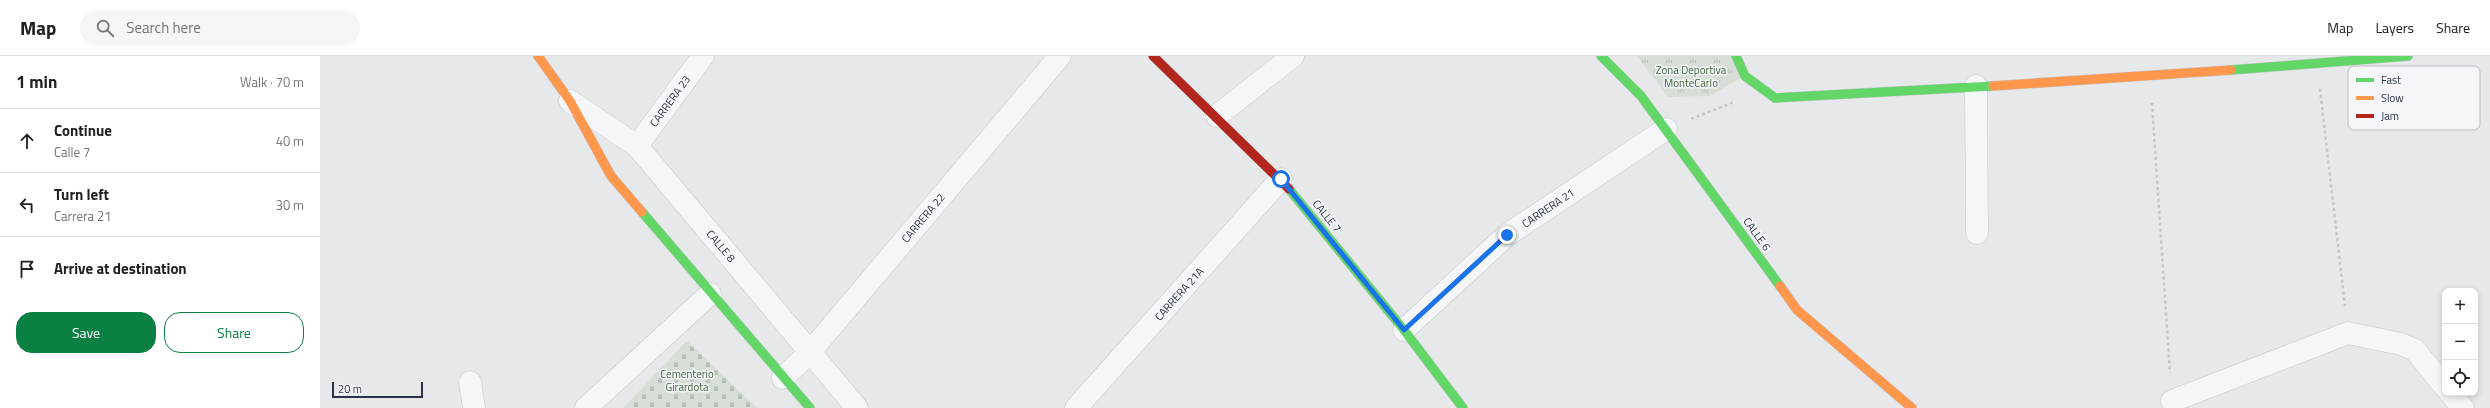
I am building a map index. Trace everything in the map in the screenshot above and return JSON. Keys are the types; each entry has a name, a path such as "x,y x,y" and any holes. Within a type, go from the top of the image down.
{"street":[{"name":"CALLE 8","path":"538,56 570,101 611,176 710,294 810,408"},
{"name":"CARRERA 23","path":"637,146 703,56"},
{"name":"CARRERA 22","path":"783,378 810,352 1060,56"},
{"name":"CALLE 7","path":"1153,56 1281,179 1404,330 1464,408"},
{"path":"1217,116 1293,56"},
{"name":"CALLE 6","path":"1601,56 1640,96 1666,129 1797,310 1912,408"},
{"path":"1736,56 1745,76 1775,98 1850,95 2150,76 2408,56"},
{"path":"1976,86 1978,233"},
{"name":"CALLE 8","path":"570,101 637,146 857,408"},
{"name":"CARRERA 21","path":"1404,330 1507,235 1666,129"},
{"name":"CARRERA 21A","path":"1076,408 1281,179"},
{"path":"586,408 710,294"},
{"path":"2172,401 2348,333 2401,344 2415,350 2442,383"},
{"path":"470,382 474,408"},
{"path":"2453,396 2463,408"}],"path":[{"path":"2317,64 2348,333"},
{"path":"2150,76 2172,401"},
{"path":"1666,129 1764,90"}],"green space":[{"name":"Zona Deportiva MonteCarlo","path":"1637,56 1736,56 1745,76 1709,96 1668,97"},
{"name":"Cementerio Girardota","path":"687,341 757,408 623,408"}],"traffic: fast":[{"path":"1601,56 1641,96 1780,286"},
{"path":"1736,56 1745,76 1775,98 1993,86"},
{"path":"2231,70 2408,56"},
{"path":"1289,189 1404,330 1463,408"},
{"path":"642,212 810,408"}],"traffic: slow":[{"path":"538,56 570,101 611,176 642,212"},
{"path":"1993,86 2231,70"},
{"path":"1780,286 1797,310 1912,408"}],"traffic: jam":[{"path":"1153,56 1289,189"}],"route":[{"path":"1281,179 1404,330 1507,235"}]}
